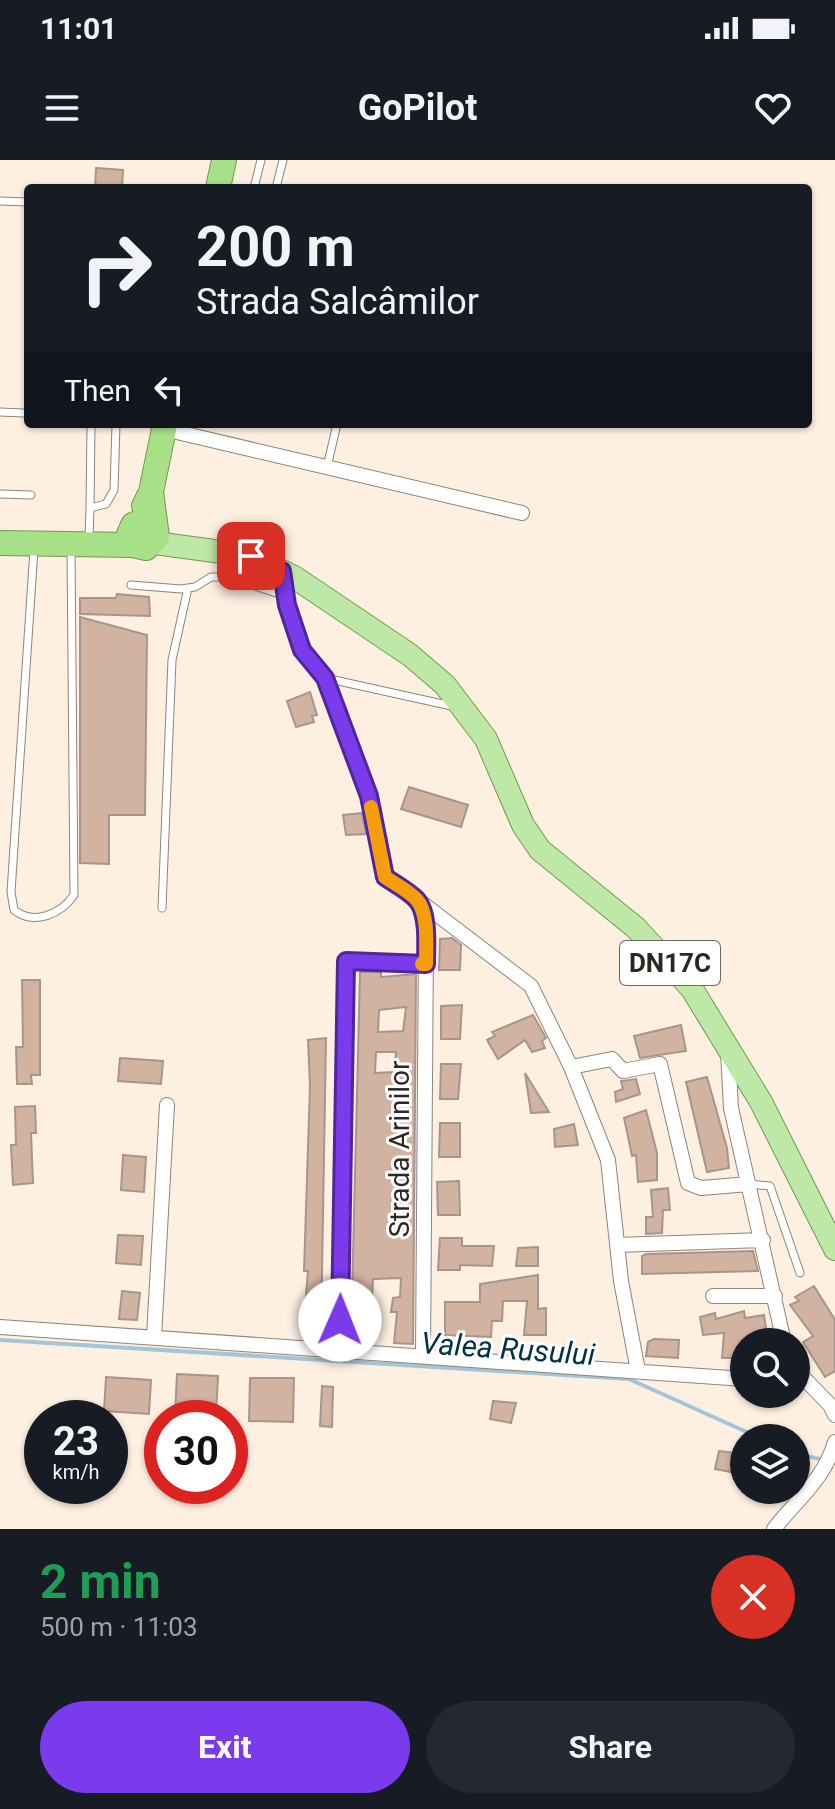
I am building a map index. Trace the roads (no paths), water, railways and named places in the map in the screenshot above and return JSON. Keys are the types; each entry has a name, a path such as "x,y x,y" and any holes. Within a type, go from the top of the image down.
{"highway":[{"path":"219,184 224,160"},
{"path":"148,535 151,492 165,428"},
{"name":"DN17C","path":"0,543 87,542 148,535"}],"main road":[{"name":"DN17C","path":"148,535 251,556 282,571 410,655 445,685 486,739 523,825 540,850 636,928 692,989 761,1102 835,1249"}],"street":[{"path":"169,428 522,513"},
{"path":"282,571 285,596 302,650 325,678 369,796 385,877 531,986 571,1067 608,1160 617,1245 638,1371"},
{"name":"Strada Arinilor","path":"416,899 422,909 426,942 423,1356"},
{"path":"339,1350 346,961 426,964"},
{"path":"728,1047 731,1108 781,1328"},
{"path":"571,1067 612,1059 623,1071 660,1064 688,1183 701,1188 749,1184"},
{"path":"154,1337 167,1105"},
{"path":"617,1245 763,1240"},
{"path":"713,1296 775,1296"},
{"path":"0,1327 730,1378"},
{"path":"810,1384 830,1405 835,1415"},
{"path":"774,1529 813,1487 831,1455"}],"lane":[{"path":"255,184 261,160"},
{"path":"277,184 283,160"},
{"path":"0,201 24,202"},
{"path":"0,412 23,413"},
{"path":"35,542 11,892 14,910 23,917 44,917 65,908 74,895 91,428"},
{"path":"90,508 106,504 114,490 116,428"},
{"path":"327,467 336,428"},
{"path":"0,494 31,495"},
{"path":"131,585 188,588 211,577 229,577 285,596"},
{"path":"162,908 172,660 188,588"},
{"path":"325,678 466,710"},
{"path":"749,1184 770,1186 800,1273"}],"waterway":[{"name":"Valea Rusului","path":"0,1340 629,1379 730,1424"},
{"name":"Valea Rusului","path":"810,1457 835,1462"}]}
